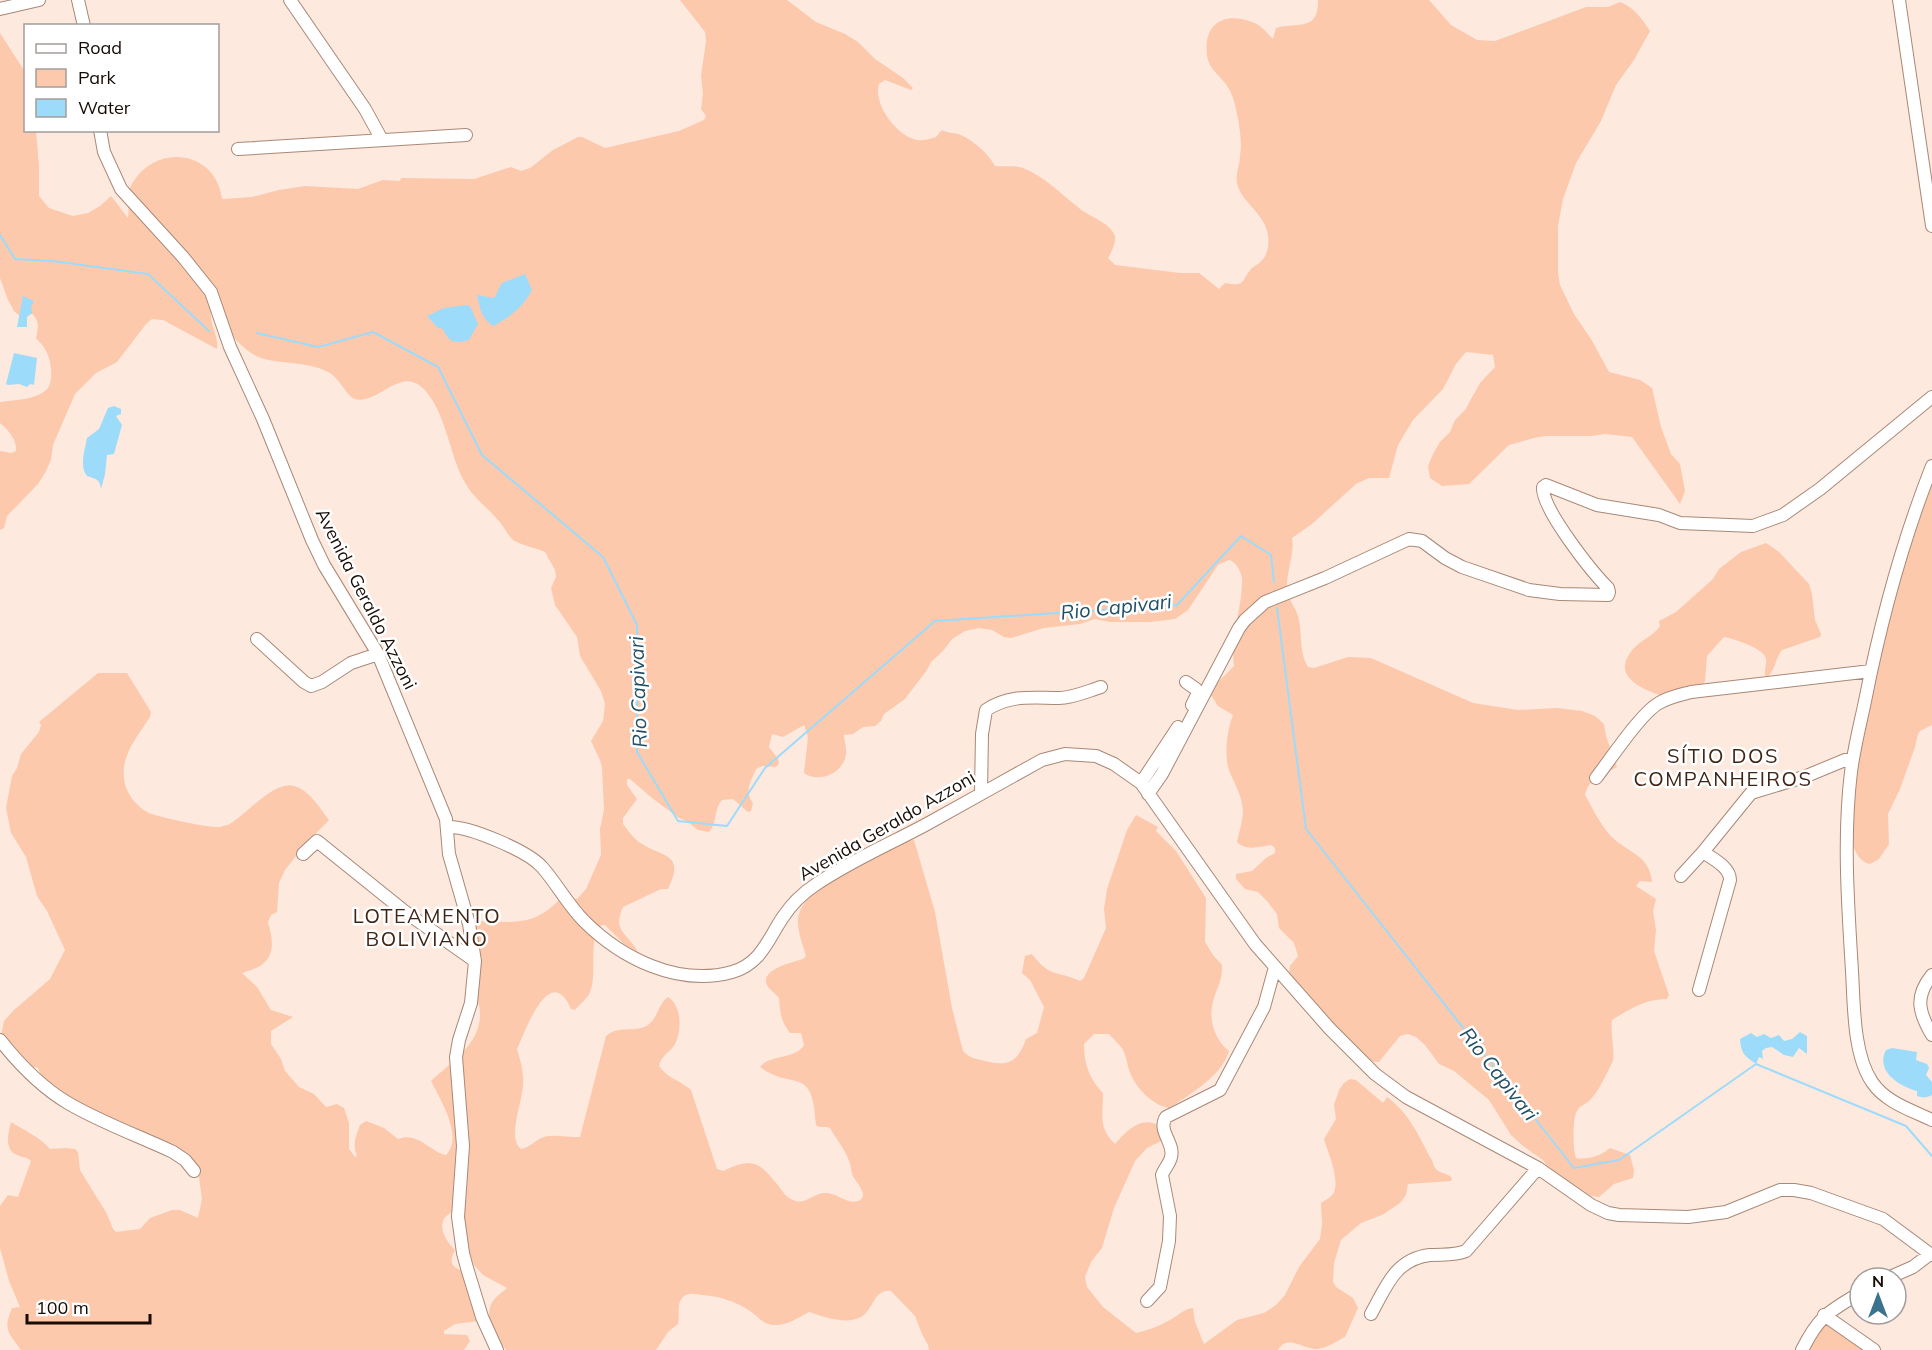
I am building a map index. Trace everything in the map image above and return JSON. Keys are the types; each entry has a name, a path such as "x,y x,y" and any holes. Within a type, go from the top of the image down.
{"street":[{"path":"0,9 39,0"},
{"path":"78,0 84,24"},
{"path":"290,0 365,109 382,140"},
{"path":"1899,0 1932,226"},
{"name":"Avenida Geraldo Azzoni","path":"100,132 104,152 121,189 183,257 211,292 231,346 312,540 324,565 378,654 442,806 448,826 470,830 515,849 540,865 582,919 628,957 656,968 686,974 718,975 745,967 759,957 783,917 803,894 816,885 1042,760 1065,754 1096,756 1114,764 1141,783 1232,912 1275,966 1375,1074 1406,1097 1538,1168 1591,1205 1608,1213 1659,1217 1709,1215 1726,1212 1780,1190 1802,1191 1884,1219 1931,1255"},
{"path":"238,149 466,135"},
{"path":"1148,794 1162,774 1239,628 1249,615 1265,602 1325,578 1409,539 1422,541 1462,567 1529,590 1560,594 1608,595 1608,588 1591,569 1550,511 1542,492 1546,485 1597,505 1659,515 1680,523 1753,526 1783,515 1820,489 1932,397"},
{"path":"1932,466 1899,556 1871,672 1853,759 1847,828 1854,1003 1861,1057 1871,1081 1882,1093 1898,1104 1932,1120"},
{"path":"257,639 311,686 322,682 337,670 351,663 378,654"},
{"path":"1596,778 1647,714 1658,703 1668,699 1691,692 1871,672"},
{"path":"1141,783 1196,699 1198,693 1196,689 1186,682"},
{"path":"981,793 982,734 986,711 1003,701 1018,698 1062,698 1101,687"},
{"path":"1681,876 1751,793 1853,759"},
{"path":"448,826 449,854 469,924 475,962 471,1004 459,1040 456,1058 463,1146 458,1217 467,1268 482,1317 497,1350"},
{"path":"303,854 317,841 404,911 475,962"},
{"path":"1699,990 1730,880 1730,874 1726,869 1703,852"},
{"path":"1147,1301 1160,1287 1169,1241 1170,1216 1162,1175 1171,1158 1171,1152 1162,1127 1163,1121 1170,1115 1220,1090 1264,1007 1275,966"},
{"path":"1932,975 1923,990 1920,1007 1922,1018 1932,1035"},
{"path":"0,1040 39,1081 66,1102 173,1152 185,1160 194,1171"},
{"path":"1371,1314 1393,1276 1404,1263 1416,1257 1458,1255 1466,1251 1538,1168"},
{"path":"1908,1269 1931,1255"},
{"path":"1802,1350 1816,1324 1848,1301"},
{"path":"1824,1316 1874,1350"}],"green space":[{"path":"680,0 787,0 816,22 858,42 875,59 903,78 913,88 911,90 885,80 879,84 878,92 883,110 902,133 919,140 936,137 942,130 959,134 980,148 995,166 1013,166 1031,171 1083,211 1109,227 1115,236 1115,242 1108,258 1115,265 1180,273 1199,273 1219,289 1225,283 1242,282 1252,268 1261,262 1268,247 1266,227 1244,198 1237,183 1241,141 1232,95 1208,61 1208,35 1212,28 1224,19 1233,18 1252,22 1264,29 1273,39 1276,28 1311,21 1315,17 1318,0 1429,0 1451,25 1477,40 1495,41 1586,7 1608,7 1620,2 1634,10 1641,18 1650,31 1634,60 1616,85 1601,121 1576,163 1563,199 1558,226 1558,273 1560,285 1574,314 1609,372 1640,380 1652,388 1661,427 1671,454 1680,464 1685,491 1680,504 1632,437 1605,434 1546,436 1509,445 1469,484 1442,486 1430,478 1428,466 1440,442 1465,410 1480,383 1495,367 1493,355 1466,352 1456,364 1443,389 1413,420 1398,445 1389,478 1369,478 1356,484 1312,524 1292,538 1287,589 1298,616 1303,654 1308,667 1314,668 1348,657 1371,658 1473,703 1518,710 1557,708 1582,711 1595,716 1604,724 1617,767 1593,781 1585,795 1606,831 1647,865 1652,882 1640,881 1636,886 1656,899 1653,911 1656,930 1654,951 1669,995 1667,999 1638,1005 1612,1020 1613,1061 1595,1095 1580,1107 1575,1115 1574,1142 1576,1158 1594,1157 1610,1148 1630,1155 1634,1170 1633,1178 1614,1184 1599,1197 1584,1195 1554,1176 1543,1160 1511,1135 1489,1100 1454,1071 1439,1064 1416,1037 1408,1034 1400,1036 1379,1062 1374,1062 1365,1057 1305,1003 1289,973 1290,966 1298,956 1294,943 1279,928 1277,914 1267,901 1258,892 1245,889 1236,879 1236,874 1252,871 1275,853 1275,848 1271,845 1244,847 1237,842 1243,810 1239,793 1229,770 1226,750 1233,715 1218,706 1211,695 1214,686 1234,666 1233,645 1242,581 1241,573 1229,560 1218,565 1188,610 1175,619 1150,622 1110,622 1095,619 1080,624 1044,628 1011,638 992,630 979,628 965,631 952,639 931,662 905,699 884,714 881,721 875,726 863,727 853,734 844,735 846,752 844,761 841,767 830,775 817,777 804,773 808,737 804,725 783,737 772,734 769,747 779,764 776,767 762,766 756,769 749,790 753,803 751,811 748,812 733,799 722,800 709,832 698,830 679,818 630,779 627,779 627,785 637,799 623,818 623,824 639,842 663,854 673,862 673,877 668,889 661,889 623,907 620,927 638,952 624,944 605,925 602,925 595,937 592,984 587,997 575,1010 571,1009 563,996 555,992 539,1004 517,1049 523,1081 515,1137 521,1149 544,1137 580,1137 606,1036 616,1030 638,1029 648,1025 668,997 676,1006 680,1025 675,1044 659,1066 666,1074 691,1090 717,1169 723,1171 748,1163 759,1166 793,1200 802,1201 822,1193 854,1202 862,1199 863,1192 852,1174 843,1148 830,1128 816,1125 814,1106 806,1086 772,1074 760,1067 770,1060 795,1053 804,1045 801,1033 790,1033 787,1029 782,1017 779,998 768,987 766,981 772,971 806,956 798,924 803,906 826,882 842,872 905,841 914,840 935,912 952,1008 963,1051 976,1059 1006,1063 1016,1058 1026,1039 1037,1033 1044,1007 1030,980 1022,973 1025,956 1032,954 1044,967 1054,972 1080,981 1084,978 1106,928 1104,909 1107,889 1127,830 1136,815 1158,827 1156,831 1176,851 1206,898 1205,942 1222,965 1212,1009 1212,1023 1216,1035 1229,1051 1212,1077 1169,1108 1152,1100 1138,1086 1131,1075 1122,1048 1109,1034 1094,1034 1084,1044 1088,1070 1103,1093 1104,1127 1115,1144 1132,1127 1145,1122 1159,1125 1167,1131 1161,1141 1147,1148 1135,1161 1114,1208 1102,1248 1091,1262 1085,1277 1087,1287 1103,1307 1136,1333 1158,1326 1193,1308 1195,1322 1204,1344 1237,1320 1264,1313 1276,1305 1285,1295 1299,1267 1320,1239 1321,1203 1333,1194 1336,1182 1324,1139 1336,1119 1334,1105 1339,1090 1350,1079 1356,1080 1382,1102 1387,1097 1401,1109 1417,1132 1435,1168 1452,1178 1451,1181 1408,1184 1406,1195 1400,1203 1382,1215 1361,1223 1341,1240 1334,1263 1333,1282 1336,1287 1353,1298 1358,1308 1345,1337 1318,1349 1291,1342 1282,1345 1278,1350 929,1350 915,1316 891,1291 881,1293 865,1314 855,1319 835,1319 809,1312 778,1325 767,1324 739,1304 714,1297 687,1294 679,1306 678,1324 668,1332 656,1350 506,1350 492,1327 489,1314 493,1301 507,1288 483,1275 474,1265 456,1211 445,1218 442,1228 447,1240 455,1250 452,1264 465,1272 478,1321 455,1324 444,1331 444,1334 467,1335 470,1341 464,1350 21,1350 10,1335 7,1326 12,1308 20,1307 9,1281 0,1248 0,1206 8,1195 18,1197 31,1161 13,1153 10,1149 8,1141 11,1122 50,1149 75,1149 78,1152 80,1170 116,1232 140,1229 150,1218 172,1210 180,1210 198,1218 202,1199 199,1177 192,1163 157,1142 45,1086 38,1068 35,1067 31,1071 1,1036 4,1021 50,979 65,950 47,911 37,896 26,857 11,833 6,808 12,776 21,754 39,732 41,725 39,722 98,673 127,673 151,712 127,754 124,770 125,784 129,794 147,812 171,819 219,827 228,825 278,788 294,786 305,791 314,800 329,820 303,847 285,870 279,883 277,912 271,915 268,922 272,940 269,957 260,966 242,973 257,987 271,1010 293,1017 271,1031 271,1044 281,1059 285,1071 299,1087 314,1094 326,1107 337,1104 344,1108 349,1123 349,1149 355,1157 357,1156 356,1136 360,1125 366,1121 384,1128 398,1139 405,1137 418,1140 446,1155 453,1138 452,1128 431,1081 461,1054 476,1034 480,1009 476,995 473,921 526,920 546,911 568,890 571,899 577,899 586,889 601,855 600,829 604,810 602,768 591,741 603,721 605,704 601,691 580,656 577,637 555,605 551,588 556,577 555,570 545,552 513,539 470,491 458,468 440,416 427,393 419,385 403,382 363,400 355,399 335,377 326,371 311,366 272,361 249,352 211,310 217,349 163,320 152,319 117,362 96,373 75,394 53,445 51,460 45,473 38,484 7,516 4,528 0,530 0,451 11,453 16,451 16,447 9,432 0,423 0,402 36,396 49,386 51,376 47,353 36,338 38,328 36,319 32,314 21,317 14,311 0,278 0,33 24,70 24,132 36,132 39,196 49,208 73,216 88,213 111,196 128,218 128,196 133,182 143,170 156,161 170,157 184,157 198,162 209,170 217,183 222,199 252,197 305,186 358,189 383,180 400,181 401,178 474,179 511,167 521,171 530,168 553,150 578,137 605,148 679,131 704,120 706,116 701,109 705,32"},
{"path":"1932,477 1932,725 1918,734 1900,789 1888,814 1889,844 1879,859 1870,864 1864,862 1856,853 1848,823 1878,645"},
{"path":"1766,543 1779,552 1809,584 1820,637 1782,650 1766,678 1766,659 1760,651 1724,637 1707,656 1705,681 1702,686 1679,701 1646,690 1636,684 1625,669 1627,659 1635,647 1660,626 1659,621 1676,612 1713,579 1719,569 1741,552"},
{"path":"1831,1320 1864,1350 1804,1350"}],"water":[{"path":"525,274 532,290 516,311 494,326 486,320 482,313 477,295 494,298 502,283"},
{"path":"23,296 34,301 31,307 32,313 27,317 27,327 17,327"},
{"path":"470,306 478,324 469,340 456,342 450,340 443,329 438,328 427,316 444,308"},
{"path":"14,353 37,358 34,385 30,384 27,387 19,384 6,384"},
{"path":"114,406 121,409 121,414 116,416 122,425 114,454 107,455 101,489 99,481 87,476 83,468 84,453 87,438 99,429 108,408"},
{"path":"1800,1032 1807,1036 1807,1054 1799,1048 1793,1057 1784,1055 1772,1047 1766,1048 1762,1051 1763,1059 1759,1057 1756,1064 1746,1057 1741,1048 1740,1039 1751,1033 1757,1037 1764,1034 1771,1038 1779,1035 1784,1041 1792,1039"},
{"path":"1892,1048 1917,1052 1916,1060 1927,1064 1929,1068 1926,1075 1932,1082 1932,1095 1917,1096 1917,1091 1896,1081 1886,1071 1883,1058 1886,1050"}],"waterway":[{"name":"Rio Capivari","path":"0,235 15,259 53,261 148,274 209,331"},
{"name":"Rio Capivari","path":"257,333 318,347 373,332 438,367 482,455 603,557 637,625 637,752 678,821 727,826 765,768 935,621 1177,605 1241,536 1271,555 1274,582"},
{"name":"Rio Capivari","path":"1277,608 1306,829 1574,1168 1619,1160 1756,1064 1906,1126 1932,1156"}],"district":[{"name":"SÍTIO DOS COMPANHEIROS","path":"1723,768"},
{"name":"LOTEAMENTO BOLIVIANO","path":"427,928"}]}
